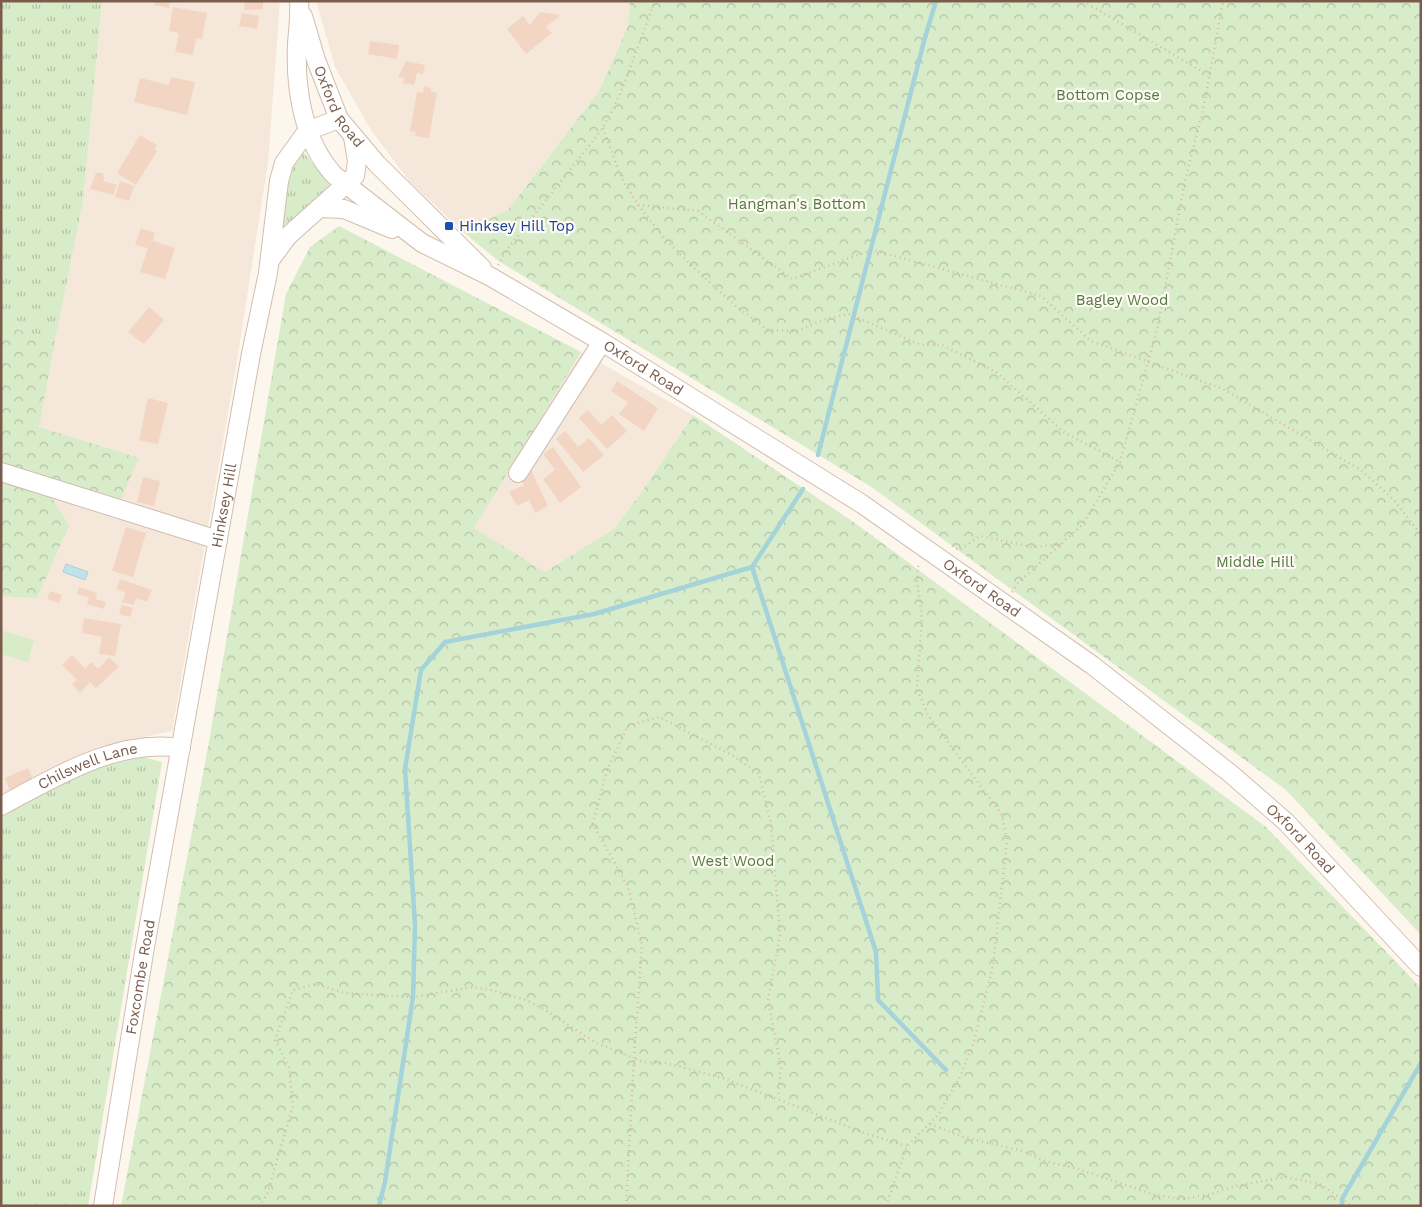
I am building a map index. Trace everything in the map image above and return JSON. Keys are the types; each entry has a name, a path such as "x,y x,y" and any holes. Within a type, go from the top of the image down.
{"street":[{"name":"Oxford Road","path":"300,2 297,46 300,90 306,131 322,162 346,186 422,243"},
{"name":"Oxford Road","path":"300,2 316,60 339,119 353,137 431,219 491,277"},
{"path":"306,131 339,119"},
{"name":"Hinksey Hill","path":"181,748 269,262 279,181 284,163 306,131"},
{"path":"346,186 355,176 356,161 353,137"},
{"name":"Hinksey Hill","path":"269,262 288,236 346,186"},
{"name":"Oxford Road","path":"319,208 344,209 422,243 491,277 602,342 862,504 1092,665 1231,774 1286,822 1421,967"},
{"path":"518,474 602,342"},
{"path":"1,472 218,540"},
{"name":"Chilswell Lane","path":"1,806 51,780 111,754 136,747 181,748"},
{"name":"Foxcombe Road","path":"103,1206 145,947 181,748"}],"path":[{"path":"491,277 508,248 603,128 621,92 655,1"},
{"path":"1083,1 1208,75"},
{"path":"1013,591 1018,583 1082,526 1120,462 1157,330 1185,180 1204,105 1221,2"},
{"path":"603,128 620,175 638,205 665,239 737,307 768,330 797,331 826,319 849,314 921,345 942,345 996,372 1066,433 1120,462"},
{"path":"638,205 698,211 792,279 872,250 1041,296 1091,341 1149,360 1223,389 1361,470 1394,500 1421,535"},
{"path":"886,1206 907,1146 930,1124 960,1077 974,1041 993,966 1007,840 1002,815 928,715 917,689 922,618 917,580 918,567 937,539 959,550 980,536 1032,546 1061,544"},
{"path":"626,1206 642,944 628,887 593,824 607,770 628,726 659,717 732,755 759,774 771,824 780,935 768,1000 781,1067 778,1098"},
{"path":"259,1206 267,1195 293,1106 289,1067 275,1040 293,990 316,984 344,993 413,997 473,987 526,1000 544,1009 596,1043 643,1062 666,1064 722,1078 778,1098 867,1134 907,1146"},
{"path":"930,1124 963,1137 1075,1168 1155,1195 1184,1198 1211,1194 1235,1186 1286,1177 1320,1184 1352,1206"}],"shaded area":[{"path":"102,1 280,1 268,163 235,373 172,731 108,745 1,800 1,324 55,341 83,202"},
{"path":"316,1 630,1 628,26 599,91 508,210 463,232 410,182 371,130 335,67"},
{"path":"581,352 693,415 615,528 545,572 473,528"}],"green space":[{"path":"1,1 102,1 83,202 55,341 1,324"},
{"name":"Bagley Wood","path":"630,1 1421,1 1421,935 1286,790 873,488 500,262 463,232 508,210 599,91 628,26"},
{"path":"302,150 332,188 288,229 281,227 289,172"},
{"name":"West Wood","path":"339,226 581,352 474,528 545,572 615,528 693,415 855,523 1266,827 1421,988 1421,1206 121,1206 208,747 286,294 310,247"},
{"path":"1,324 55,341 39,427 139,458 119,504 50,495 69,525 37,598 1,596"},
{"path":"1,630 34,640 28,662 1,654"},
{"path":"143,757 162,762 88,1206 1,1206 1,815 104,763"}],"water":[{"path":"66,564 88,572 85,580 63,572"}],"building":[{"path":"156,1 170,1 169,8 154,5"},
{"path":"244,1 263,1 263,9 245,10"},
{"path":"173,7 207,13 202,39 196,38 193,55 175,52 179,33 169,31"},
{"path":"540,12 561,15 546,27 552,33 526,54 507,29 523,16 530,25"},
{"path":"242,13 259,16 257,29 239,26"},
{"path":"370,41 399,45 397,59 368,54"},
{"path":"406,61 425,65 423,74 417,73 414,85 403,83 404,78 398,77"},
{"path":"171,77 195,82 187,115 134,102 140,78 169,85"},
{"path":"424,86 431,88 430,91 437,93 429,138 415,136 416,132 410,131 417,92 423,93"},
{"path":"140,135 157,145 154,150 157,151 136,185 117,173"},
{"path":"96,173 103,173 104,181 117,185 113,195 90,189"},
{"path":"120,181 134,186 129,201 115,197"},
{"path":"141,228 155,233 153,241 175,248 165,279 140,272 148,248 135,245"},
{"path":"149,307 164,320 144,344 128,332"},
{"path":"617,381 658,408 644,431 619,414 628,402 611,391"},
{"path":"148,398 168,403 158,444 139,440"},
{"path":"588,410 601,425 612,415 627,431 607,449 579,418"},
{"path":"565,431 578,447 589,438 604,455 583,472 556,439"},
{"path":"553,447 581,487 560,503 543,479 555,470 543,454"},
{"path":"531,470 548,506 535,513 529,500 517,506 509,492 524,485 519,476"},
{"path":"143,477 160,481 154,506 137,502"},
{"path":"126,527 146,533 133,577 112,571"},
{"path":"120,579 152,590 147,602 136,598 134,605 122,602 126,593 116,589"},
{"path":"79,587 97,593 96,599 106,602 104,609 87,604 89,597 77,594"},
{"path":"50,591 62,595 59,603 47,599"},
{"path":"122,605 133,608 130,617 119,614"},
{"path":"84,618 121,624 115,656 99,654 102,637 82,633"},
{"path":"72,655 85,669 91,662 98,669 109,657 119,667 96,688 90,682 80,693 72,684 77,680 62,665"},
{"path":"28,768 34,781 10,791 5,778"}],"waterway":[{"path":"818,455 924,41 936,1"},
{"path":"803,489 752,567 876,952 878,1000 946,1070"},
{"path":"379,1206 385,1182 413,997 415,925 405,769 421,670 445,642 594,614 752,567"},
{"path":"1342,1206 1342,1199 1421,1063"}],"place":[{"name":"Hinksey Hill Top","path":"449,226"}],"park label":[{"name":"Bottom Copse","path":"1108,95"},
{"name":"Hangman's Bottom","path":"797,204"},
{"name":"Middle Hill","path":"1255,562"}]}
